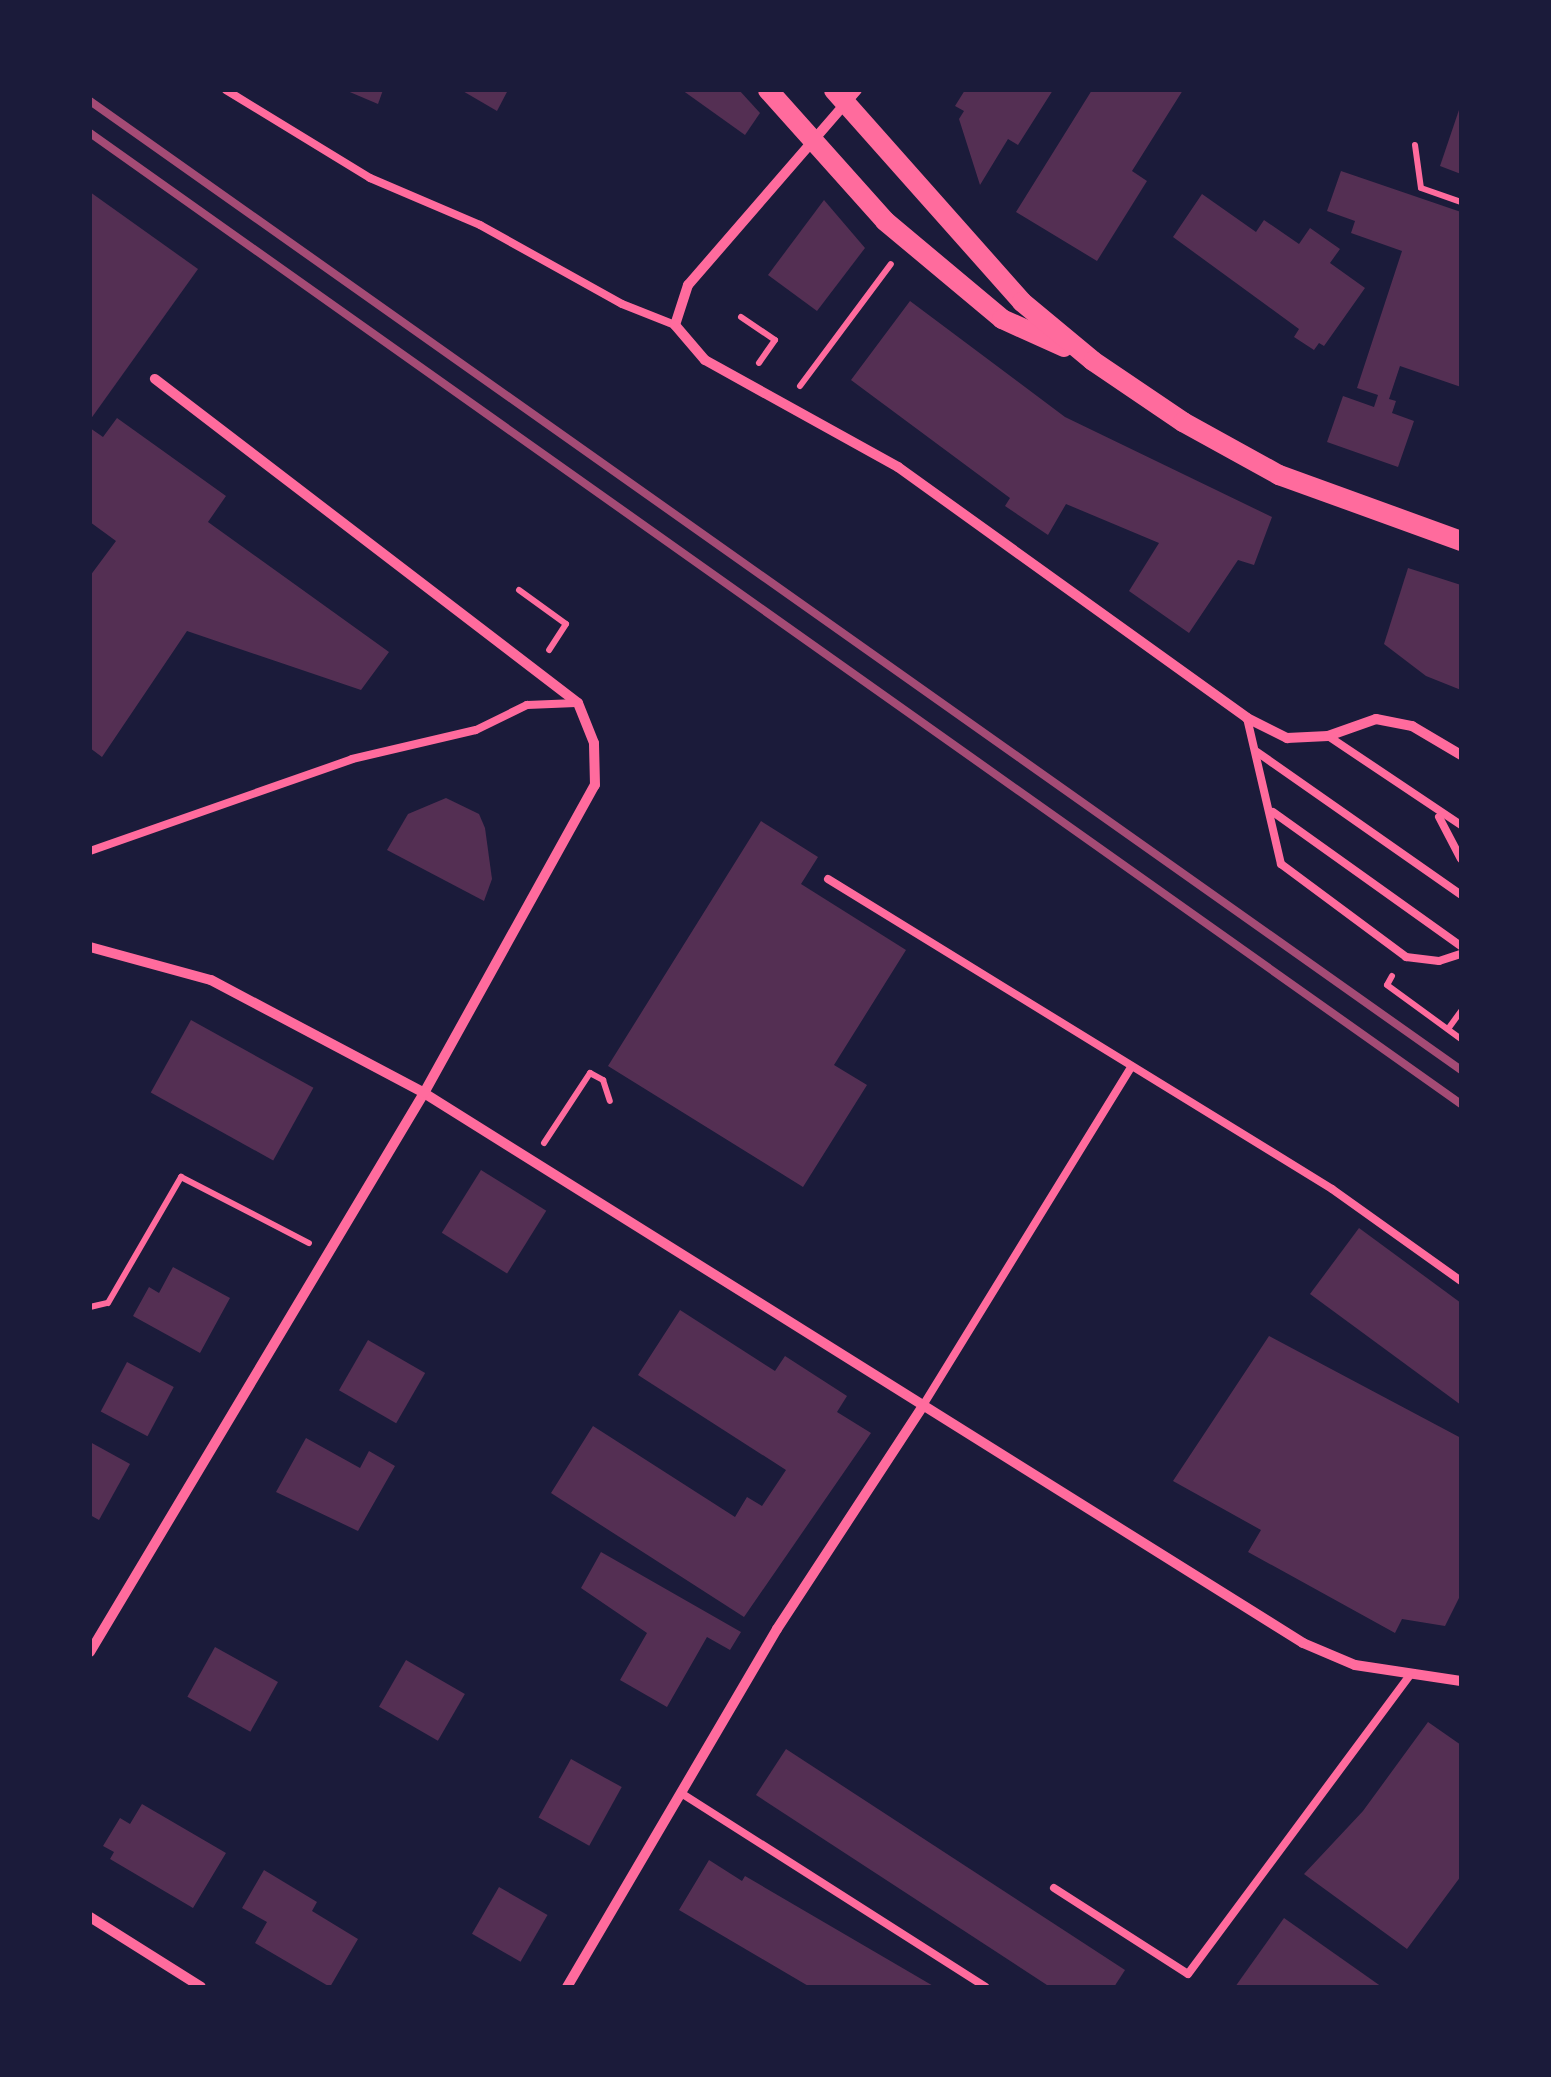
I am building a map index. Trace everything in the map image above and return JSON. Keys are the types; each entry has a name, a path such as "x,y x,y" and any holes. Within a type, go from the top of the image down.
{"main road":[{"path":"768,90 880,216 1002,318 1093,361 1278,475 1461,541"},
{"path":"845,94 1022,302 1093,361"}],"street":[{"path":"845,94 688,286 675,325 705,360 898,467 1246,718 1287,738 1328,736 1376,719 1412,726 1461,756"},
{"path":"90,1652 424,1092 595,785 594,743 578,703 538,668 155,378"},
{"path":"90,947 211,980 424,1092 1303,1643 1354,1665 1461,1681"},
{"path":"567,1987 777,1629 922,1407"},
{"path":"90,1917 201,1987"}],"lane":[{"path":"226,90 370,178 480,225 622,304 675,325"},
{"path":"90,851 352,759 476,730 527,705 578,703"},
{"path":"1246,718 1273,812 1280,864 1406,957 1439,961 1461,954"},
{"path":"1328,736 1439,816 1461,825"},
{"path":"1257,752 1461,895"},
{"path":"1273,812 1461,946"},
{"path":"1439,816 1461,859"},
{"path":"828,878 1332,1189 1461,1281"},
{"path":"922,1407 1132,1066"},
{"path":"1054,1888 1188,1974 1409,1676"},
{"path":"681,1793 986,1987"}],"path":[{"path":"1415,145 1421,188 1461,202"},
{"path":"786,404 894,260 865,230 880,216"},
{"path":"741,317 775,340"},
{"path":"519,590 566,624 538,668"},
{"path":"1392,976 1387,985 1461,1039"},
{"path":"1448,1029 1461,1011"},
{"path":"533,1161 590,1073 603,1080 610,1100"},
{"path":"90,1308 108,1303 180,1177 328,1253"}],"building":[{"path":"345,90 383,90 378,104"},
{"path":"461,90 508,90 497,111"},
{"path":"682,90 739,90 760,113 745,135"},
{"path":"965,90 1053,90 1018,145 1008,139 980,185 959,119 964,111 955,106"},
{"path":"1092,90 1183,90 1132,171 1147,181 1097,261 1016,212"},
{"path":"1461,107 1461,174 1440,166"},
{"path":"1341,171 1461,212 1461,387 1400,366 1389,399 1396,401 1392,413 1414,421 1398,467 1327,442 1343,396 1374,407 1378,395 1357,388 1402,251 1351,233 1355,221 1327,211"},
{"path":"90,192 198,269 90,420"},
{"path":"1202,194 1256,232 1264,220 1299,244 1310,228 1340,249 1330,263 1365,288 1324,346 1319,343 1314,350 1294,337 1299,329 1173,237"},
{"path":"824,200 865,248 817,311 768,275"},
{"path":"910,301 1065,417 1272,517 1254,565 1238,560 1189,633 1129,591 1159,543 1066,504 1048,535 1005,506 1010,498 851,380"},
{"path":"117,418 226,496 208,522 389,652 361,690 187,631 102,757 90,748 90,576 116,541 90,522 90,428 103,437"},
{"path":"1408,568 1461,585 1461,690 1426,676 1384,644"},
{"path":"446,798 479,814 485,828 492,879 484,901 387,850 408,814"},
{"path":"761,821 818,857 801,884 906,950 834,1065 867,1085 803,1187 608,1066"},
{"path":"191,1020 313,1088 273,1160 151,1093"},
{"path":"481,1170 546,1211 507,1274 442,1233"},
{"path":"1359,1228 1461,1303 1461,1405 1310,1294"},
{"path":"173,1267 230,1298 200,1353 133,1316 149,1287 159,1293"},
{"path":"680,1310 775,1371 785,1356 847,1396 837,1412 871,1433 744,1617 551,1493 593,1426 735,1517 747,1497 762,1506 786,1470 638,1375"},
{"path":"1269,1336 1461,1438 1461,1594 1445,1626 1402,1619 1395,1633 1248,1552 1261,1530 1173,1481"},
{"path":"368,1340 425,1373 396,1423 339,1390"},
{"path":"127,1362 174,1387 148,1436 101,1411"},
{"path":"306,1438 360,1468 369,1451 395,1466 358,1531 276,1492"},
{"path":"90,1442 130,1464 99,1520 90,1515"},
{"path":"601,1552 741,1632 730,1650 707,1637 667,1707 620,1680 647,1633 581,1588"},
{"path":"215,1647 278,1682 250,1732 187,1697"},
{"path":"406,1660 465,1694 438,1741 379,1707"},
{"path":"1428,1722 1461,1745 1461,1876 1407,1949 1304,1874 1363,1811"},
{"path":"786,1749 1125,1970 1114,1987 1050,1987 756,1795"},
{"path":"571,1759 622,1787 589,1846 539,1818"},
{"path":"142,1804 226,1853 193,1908 110,1859 114,1852 103,1846 120,1818 130,1824"},
{"path":"709,1860 742,1881 745,1876 935,1987 810,1987 679,1910"},
{"path":"264,1870 317,1902 312,1911 358,1939 330,1987 255,1943 267,1922 242,1908"},
{"path":"499,1887 547,1915 520,1962 472,1934"},
{"path":"1284,1918 1382,1987 1235,1987"}],"railway":[{"path":"90,101 1461,1070"},
{"path":"90,133 1461,1104"}]}
